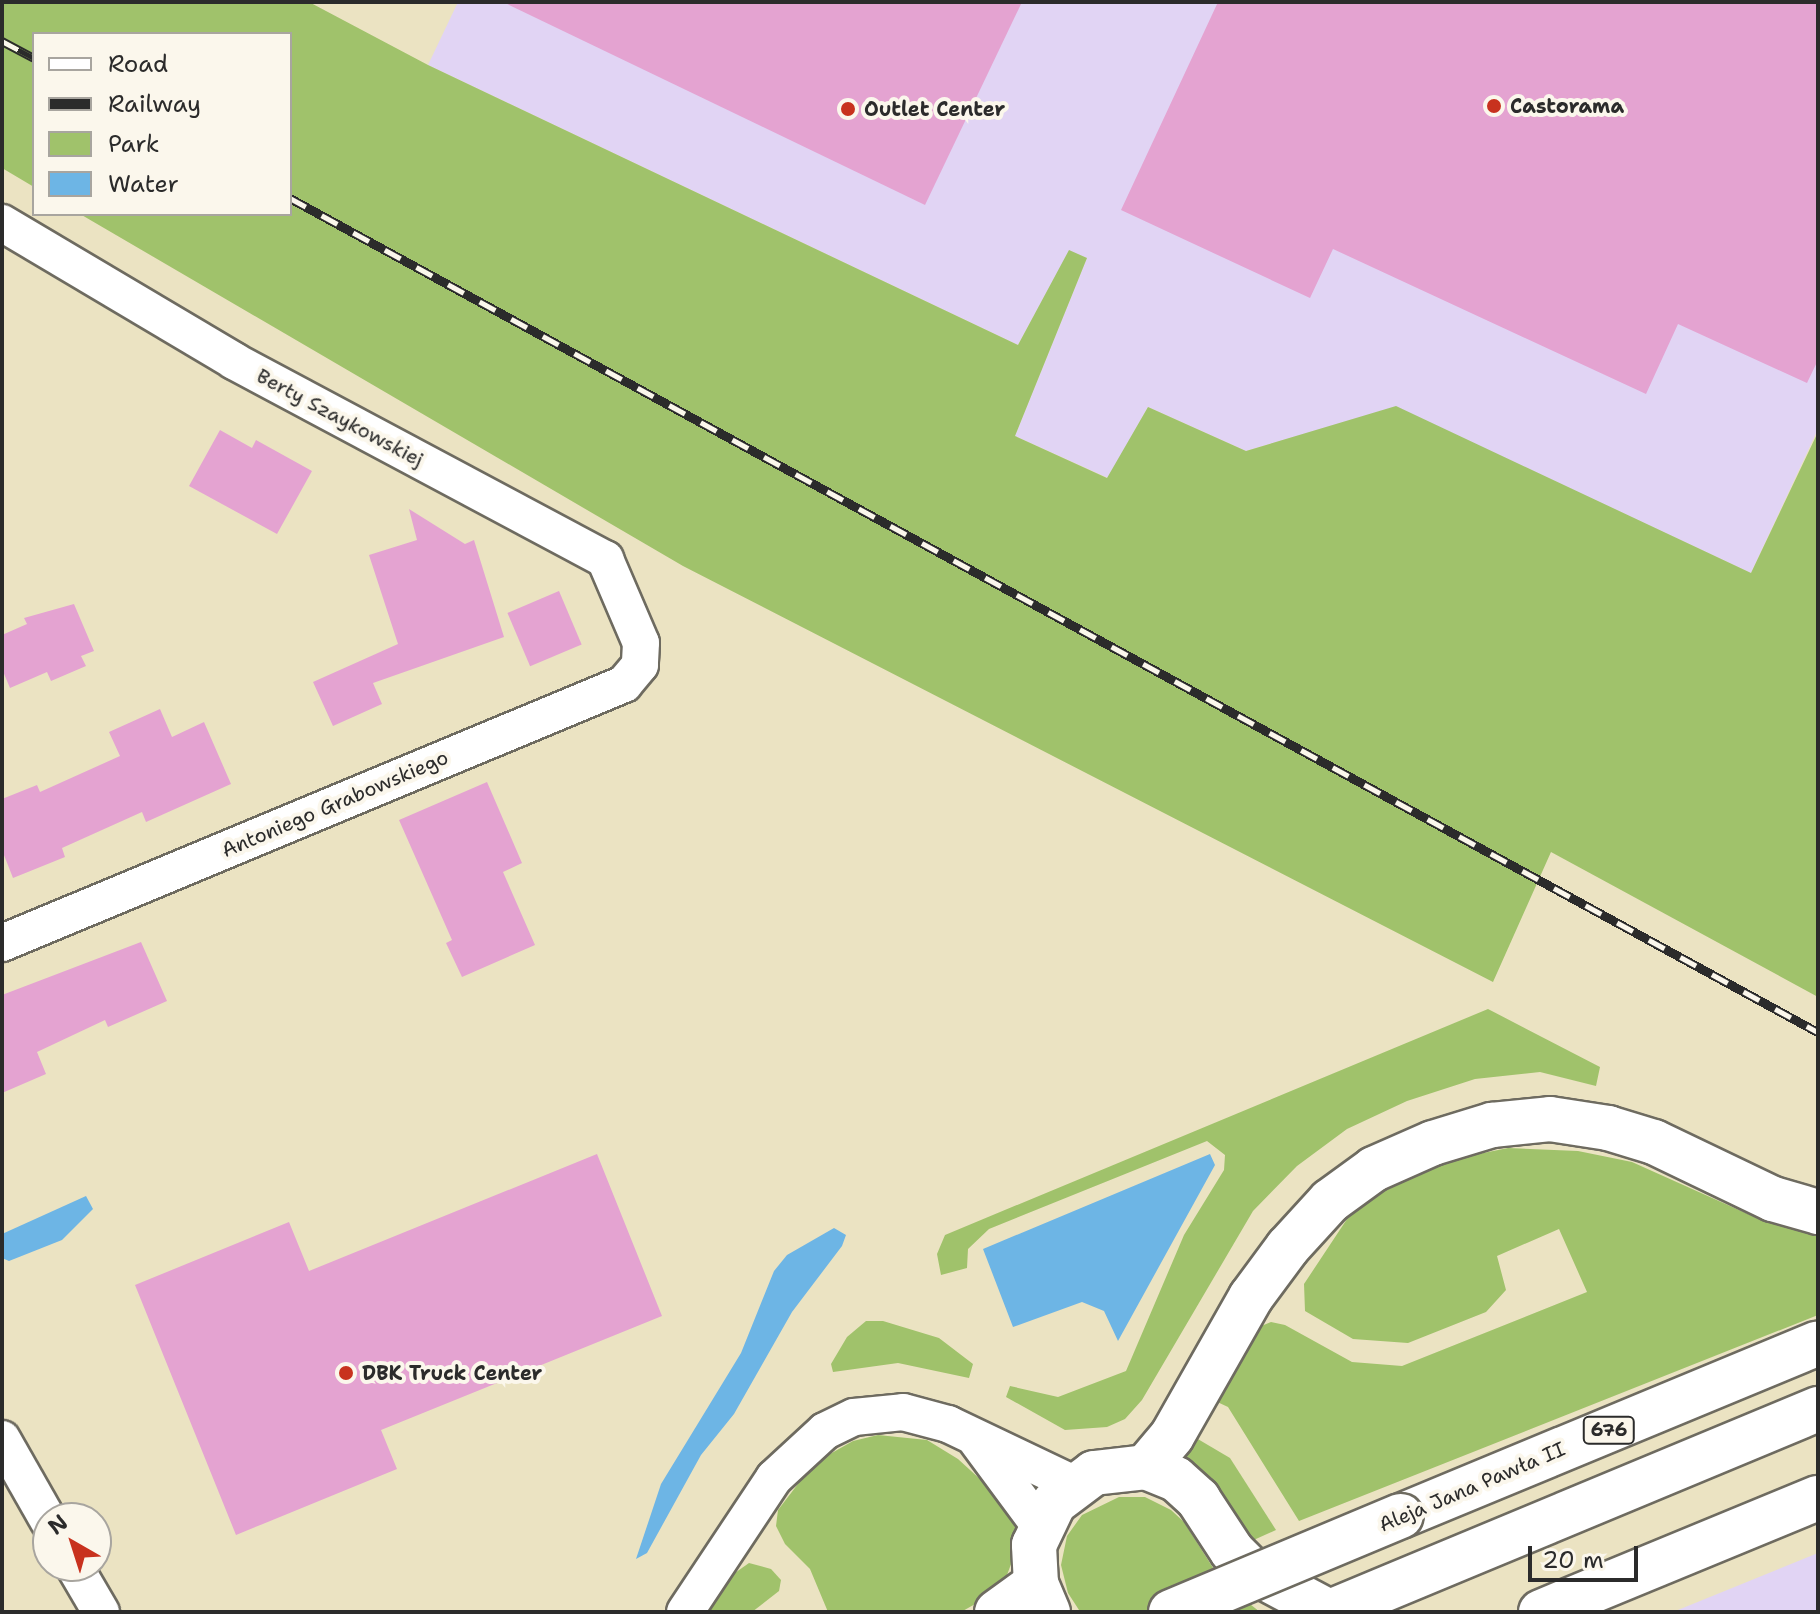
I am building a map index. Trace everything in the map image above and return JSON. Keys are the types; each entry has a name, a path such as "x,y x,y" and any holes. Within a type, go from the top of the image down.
{"main road":[{"path":"1146,1467 1172,1436 1251,1297 1288,1247 1330,1201 1374,1169 1433,1143 1492,1125 1550,1119 1608,1128 1654,1142 1773,1199 1818,1212"},
{"name":"Aleja Jana Pawła II","path":"1171,1612 1818,1343"},
{"path":"997,1612 1042,1598 1034,1545 1040,1526 1074,1484 1117,1467 1146,1467 1176,1479 1198,1499 1232,1551 1252,1571 1329,1612 1818,1409"},
{"path":"1541,1612 1818,1498"}],"street":[{"name":"Berty Szaykowskiej","path":"2,223 234,361 605,559 641,643"},
{"name":"Antoniego Grabowskiego","path":"2,943 624,684 640,665 641,643"},
{"path":"685,1612 774,1478 825,1431 854,1417 903,1412 948,1424 976,1440 1074,1484"},
{"path":"2,1439 38,1502"},
{"path":"976,1440 1040,1526"},
{"path":"83,1582 101,1612"}],"shaded area":[{"path":"458,2 1818,2 1818,429 1751,573 1396,407 1246,451 1148,407 1108,478 1015,436 1087,258 1069,251 1018,345 428,65"},
{"path":"1818,1553 1818,1612 1673,1612"}],"green space":[{"path":"2,2 309,2 428,65 1018,345 1069,250 1087,258 1015,436 1107,478 1148,407 1246,451 1396,406 1751,573 1818,432 1818,997 1551,852 1493,982 683,566 83,216 292,216 292,32 32,32 32,186 2,168"},
{"path":"1488,1009 1600,1067 1596,1086 1540,1072 1475,1079 1407,1101 1347,1129 1297,1166 1253,1211 1142,1400 1125,1419 1107,1427 1065,1430 1006,1397 1010,1386 1058,1397 1126,1371 1184,1235 1224,1170 1225,1155 1207,1141 989,1229 968,1249 967,1268 941,1275 937,1254 945,1235"},
{"path":"1508,1148 1578,1151 1632,1162 1759,1219 1818,1236 1818,1315 1299,1521 1228,1407 1213,1400 1249,1331 1271,1322 1285,1325 1352,1362 1402,1366 1587,1292 1559,1229 1497,1256 1506,1290 1486,1312 1408,1343 1353,1339 1305,1311 1304,1284 1355,1207 1439,1162"},
{"path":"866,1321 883,1321 939,1338 973,1364 969,1378 898,1363 833,1372 831,1364 847,1337"},
{"path":"878,1435 927,1440 958,1459 993,1491 1015,1527 1017,1548 1007,1575 984,1599 961,1612 828,1612 810,1569 785,1544 776,1526 778,1510 814,1463 853,1441"},
{"path":"1191,1435 1230,1458 1276,1530 1247,1543 1175,1457"},
{"path":"1119,1497 1145,1497 1171,1510 1184,1522 1222,1582 1260,1612 1079,1610 1068,1593 1061,1565 1067,1536 1082,1515"},
{"path":"749,1563 771,1569 781,1580 779,1591 752,1612 708,1612 732,1575"}],"water":[{"path":"1210,1154 1215,1165 1118,1341 1104,1311 1082,1302 1013,1327 983,1249"},
{"path":"86,1196 93,1209 62,1240 9,1261 2,1258 2,1234"},
{"path":"834,1228 846,1235 842,1246 792,1312 734,1414 701,1455 647,1553 636,1559 661,1484 741,1353 774,1271 787,1255"}],"building":[{"name":"Outlet Center","path":"503,2 1022,2 925,205"},
{"name":"Castorama","path":"1218,2 1818,2 1818,360 1807,383 1678,324 1646,394 1333,249 1310,298 1121,210"},
{"path":"220,430 252,448 256,440 312,471 277,534 189,486"},
{"path":"409,509 465,544 474,540 504,637 373,683 382,704 333,726 313,682 398,644 369,555 417,540"},
{"path":"559,591 582,644 530,666 507,613"},
{"path":"74,604 94,651 81,656 86,666 51,681 47,672 10,688 2,669 2,635 27,624 24,618"},
{"path":"160,709 172,737 204,722 231,784 146,822 142,812 62,848 65,857 13,878 2,850 2,799 37,785 40,792 120,756 109,732"},
{"path":"487,782 522,863 503,872 535,945 462,977 446,943 452,940 399,820"},
{"path":"141,942 167,1001 108,1027 105,1020 37,1052 46,1074 2,1093 2,995"},
{"name":"DBK Truck Center","path":"597,1154 662,1316 381,1430 397,1469 236,1535 135,1285 289,1222 309,1271"}],"railway":[{"path":"2,41 32,57"},
{"path":"292,199 1818,1032"}],"place":[{"name":"Castorama","path":"1494,106"},
{"name":"Outlet Center","path":"848,109"},
{"name":"DBK Truck Center","path":"346,1373"}]}
